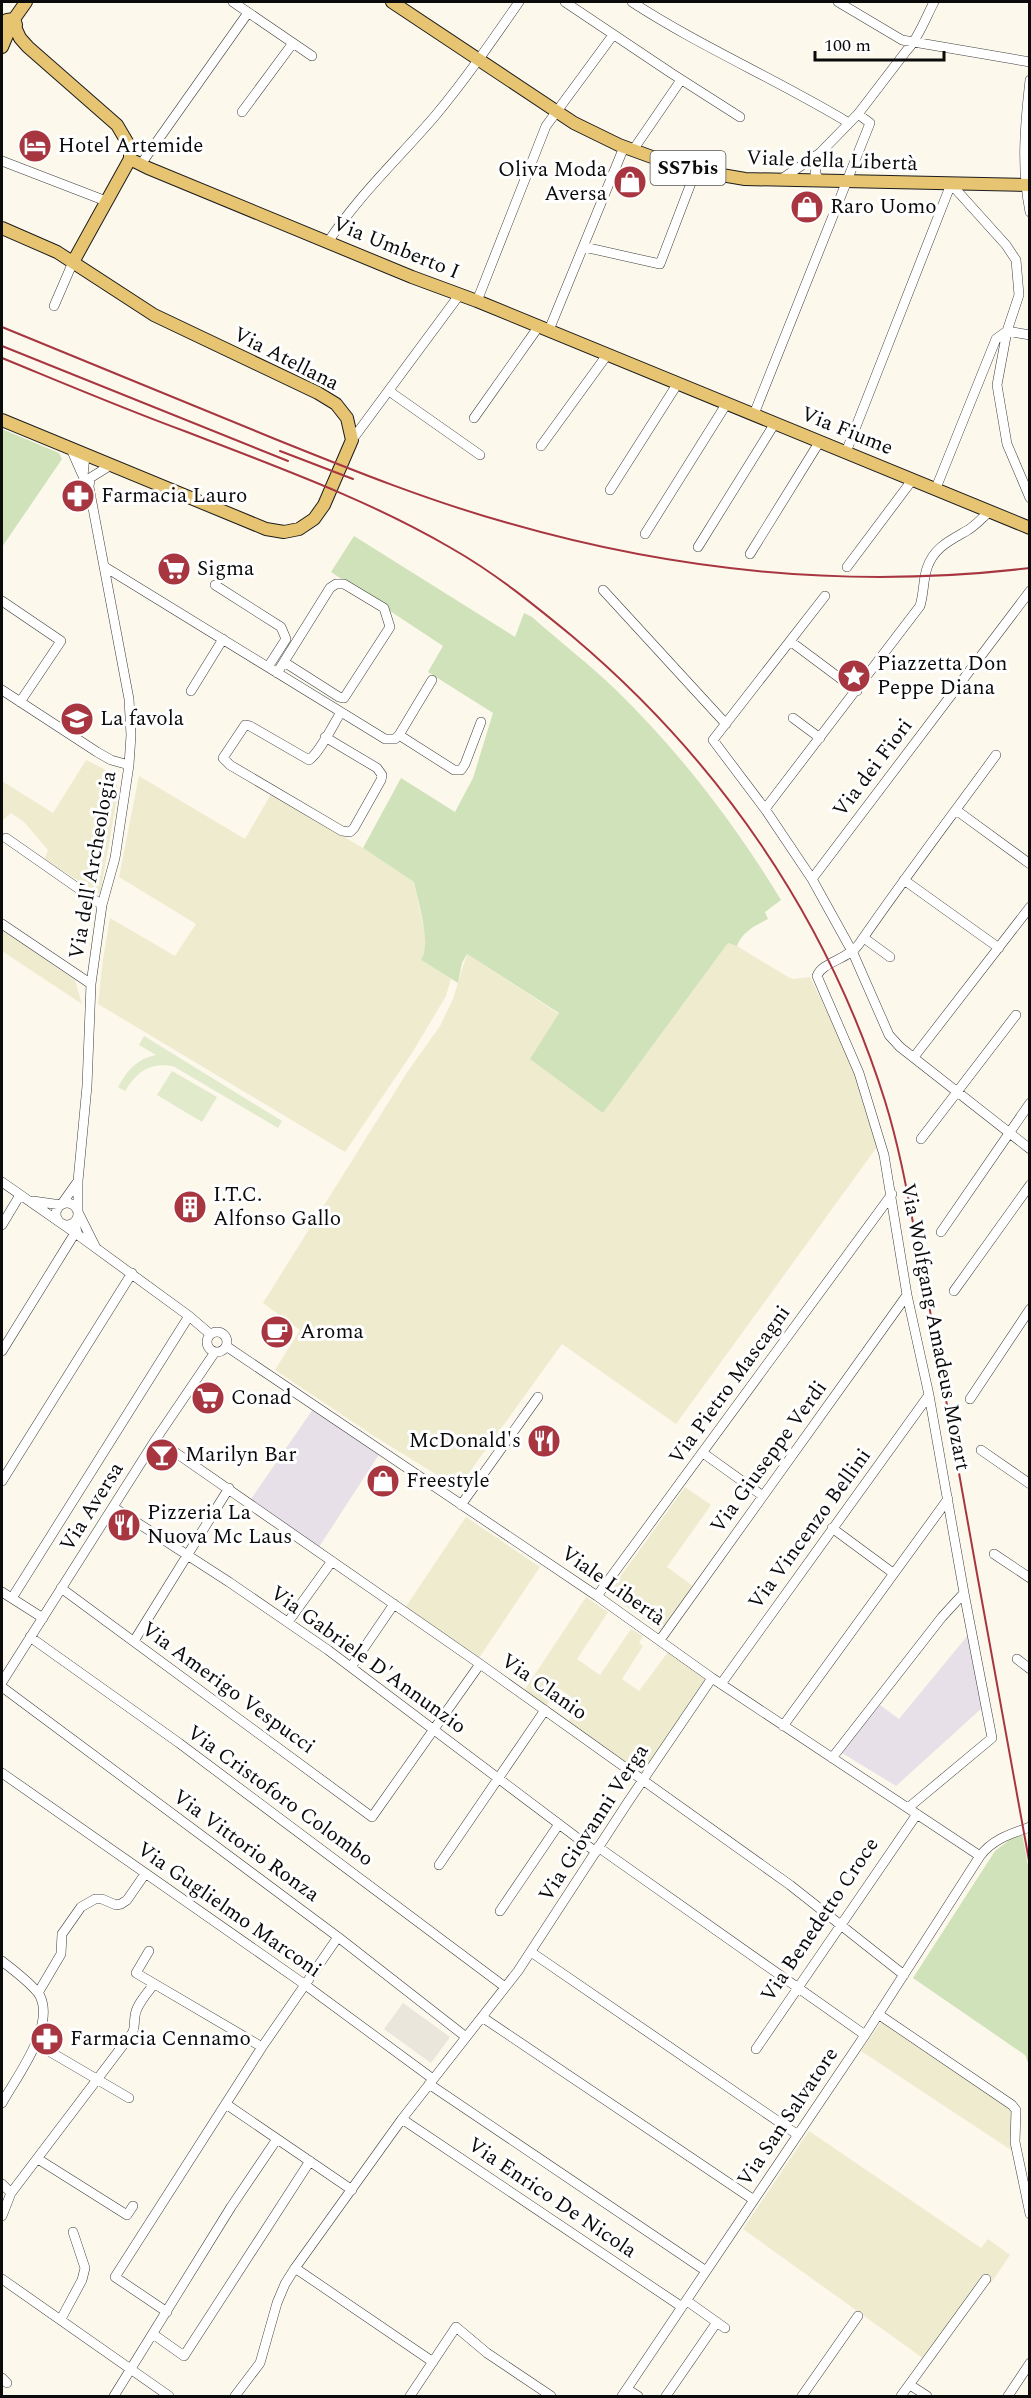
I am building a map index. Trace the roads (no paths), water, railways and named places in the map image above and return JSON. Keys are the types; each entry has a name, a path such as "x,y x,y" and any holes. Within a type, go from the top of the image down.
{"main road":[{"path":"2,47 8,25 26,2"},
{"name":"Viale della Libertà","path":"392,2 574,123 629,148 696,170 745,179 1027,185"},
{"path":"8,25 28,47 117,125 135,161 106,201 73,262"},
{"name":"Via Umberto I","path":"135,161 412,277 460,294 649,371"},
{"name":"Via Atellana","path":"2,228 57,252 154,315 318,393 336,404 347,418 352,440"},
{"name":"Via Fiume","path":"649,371 1029,528"},
{"path":"2,420 266,529 284,532 298,529 314,519 330,494 352,440"}],"street":[{"path":"232,2 312,56"},
{"path":"328,242 349,210 435,116 479,60 519,2"},
{"path":"565,2 740,117"},
{"path":"632,2 664,23 849,123"},
{"path":"838,2 902,40 1029,62"},
{"path":"780,180 820,153 858,114 907,50 916,42 918,30 934,2"},
{"path":"135,161 245,17"},
{"path":"477,301 546,126 613,35"},
{"path":"242,112 293,43"},
{"path":"474,418 544,328 629,148 681,80"},
{"path":"1029,80 1025,128 1029,212"},
{"path":"754,414 844,182 870,123 858,114"},
{"path":"820,153 815,174 820,182"},
{"path":"2,161 106,201"},
{"path":"584,247 660,264 696,170"},
{"path":"846,452 951,184 1006,245 1016,260 1019,295 1007,331 997,385 1007,444 1029,498"},
{"path":"54,306 73,262"},
{"path":"352,440 460,294"},
{"path":"936,488 996,339 1007,331 1029,335"},
{"path":"541,446 608,354"},
{"path":"610,490 678,383"},
{"path":"389,391 480,455"},
{"path":"645,534 727,403"},
{"path":"698,547 775,423"},
{"path":"750,554 820,441"},
{"path":"71,449 87,480 111,465"},
{"name":"Via dell'Archeologia","path":"91,457 87,480 129,699 131,735 129,765 115,858 102,905 91,984 87,1086 78,1181 77,1234 132,1273 210,1334"},
{"path":"847,567 914,479"},
{"path":"765,809 920,606 924,594 926,570 932,555 950,539 969,529 990,511"},
{"path":"105,567 385,739 395,740 399,735 432,680"},
{"path":"277,673 330,588 336,584 344,584 384,608 390,627 344,698 284,662"},
{"path":"215,585 281,627 286,639 268,667"},
{"path":"603,590 726,724"},
{"name":"Via dei Fiori","path":"812,879 1029,591"},
{"path":"825,596 713,740 765,809 812,879 853,953 889,1035 1029,1149"},
{"path":"2,601 61,641 20,702"},
{"path":"190,691 223,639"},
{"path":"790,641 857,691"},
{"path":"3,693 111,760 129,765"},
{"path":"325,737 377,768 382,775 350,832 342,831 230,765 223,758 245,725 309,760 313,758 325,737 341,712"},
{"path":"793,718 820,738"},
{"path":"399,735 454,770 461,770 481,722"},
{"path":"853,953 996,755"},
{"path":"956,810 1029,864"},
{"path":"6,838 102,905"},
{"path":"904,880 999,948"},
{"path":"914,1057 1029,906"},
{"path":"2,924 91,984"},
{"path":"864,938 890,957"},
{"name":"Via Wolfgang Amadeus Mozart","path":"853,953 821,969 817,973 817,979 859,1073 884,1155 907,1295 929,1395 992,1738 908,1808"},
{"path":"921,1139 1016,1015"},
{"path":"941,1232 1029,1104"},
{"path":"61,1224 56,1214 78,1181"},
{"path":"2,1182 77,1234 2,1352"},
{"path":"954,1291 1029,1185"},
{"name":"Via Pietro Mascagni","path":"597,1596 892,1194"},
{"path":"23,1197 44,1203 72,1205 76,1217 67,1225 61,1224"},
{"path":"2,1225 23,1197"},
{"name":"Via dell'Archeologia","path":"76,1217 96,1248"},
{"path":"2,1481 132,1273"},
{"name":"Via Giuseppe Verdi","path":"660,1640 907,1295"},
{"path":"970,1399 1029,1309"},
{"path":"12,1598 189,1316"},
{"path":"216,1332 223,1334 226,1346 222,1351 215,1352 206,1345 210,1334 216,1332"},
{"name":"Viale Libertà","path":"226,1346 597,1596 712,1678 980,1856"},
{"name":"Via Aversa","path":"2,1682 156,1439 215,1352"},
{"name":"Via Vincenzo Bellini","path":"721,1684 929,1395"},
{"path":"461,1505 538,1397"},
{"name":"Via Clanio","path":"156,1439 480,1664 790,1885 904,1975"},
{"path":"981,1450 1029,1484"},
{"path":"703,1453 764,1496"},
{"path":"134,1641 229,1488"},
{"path":"783,1726 948,1499"},
{"name":"Via Gabriele D'Annunzio","path":"113,1506 288,1622 559,1824 865,2035"},
{"path":"832,1528 892,1573"},
{"path":"994,1554 1029,1578"},
{"path":"288,1622 332,1561"},
{"name":"Via Amerigo Vespucci","path":"62,1588 372,1817 435,1731"},
{"path":"2,1592 43,1618"},
{"path":"832,1758 942,1617 964,1593"},
{"path":"351,1667 394,1604"},
{"name":"Via Cristoforo Colombo","path":"30,1637 179,1743 505,1987"},
{"path":"1017,1659 1029,1669"},
{"path":"435,1731 480,1664"},
{"name":"Via Giovanni Verga","path":"235,2397 260,2363 277,2302 295,2268 402,2119 531,1952 712,1678"},
{"name":"Via Vittorio Ronza","path":"2,1687 338,1937 466,2037"},
{"path":"439,1865 545,1710"},
{"name":"Via Guglielmo Marconi","path":"2,1773 304,1984 431,2082 706,2271"},
{"name":"Via Benedetto Croce","path":"756,2049 917,1814"},
{"path":"500,1911 559,1824"},
{"path":"980,1856 987,1846 998,1839 1029,1827"},
{"name":"Via San Salvatore","path":"625,2393 865,2035 980,1856"},
{"path":"38,1993 61,1954 62,1934 81,1907 95,1899 102,1899 116,1905 121,1904 127,1900 146,1874"},
{"path":"167,2312 116,2277 262,2047 338,1937"},
{"path":"149,1951 136,1973 262,2047"},
{"path":"531,1952 798,2135"},
{"path":"2,1961 38,1993 44,2011 41,2033 2,2103"},
{"path":"2,2216 11,2193 133,2031 138,2006 153,1985"},
{"path":"878,2014 1012,2105 1016,2110 1015,2142 1029,2214"},
{"path":"482,2017 754,2200"},
{"path":"35,2043 129,2098"},
{"path":"226,2104 352,2190"},
{"name":"Via Enrico De Nicola","path":"402,2119 725,2328"},
{"path":"114,2397 231,2208 277,2139"},
{"path":"38,2159 127,2214 133,2206"},
{"path":"153,2334 184,2356 310,2161"},
{"path":"2,2184 11,2193"},
{"path":"61,2319 82,2280 85,2268 73,2232"},
{"path":"295,2268 433,2362"},
{"path":"2,2279 168,2397"},
{"path":"901,2397 986,2279"},
{"path":"802,2397 858,2316"},
{"path":"666,2397 717,2322"},
{"path":"414,2395 456,2327 487,2353 551,2397"},
{"path":"1008,2397 1029,2363"},
{"path":"910,2385 927,2397"},
{"path":"625,2393 638,2397"}],"railway":[{"path":"2,327 391,484 478,514 572,540 637,554 701,564 767,572 832,576 898,577 1030,568"},
{"path":"2,346 288,461"},
{"path":"2,358 354,499 419,530 467,558 543,612 625,684 675,735 720,789 762,846 799,906 832,968 861,1033 894,1133 929,1305 1030,1866"},
{"path":"280,451 353,479"}],"place":[{"name":"Hotel Artemide","path":"35,146"},
{"name":"Oliva Moda Aversa","path":"630,182"},
{"name":"Raro Uomo","path":"807,207"},
{"name":"Farmacia Lauro","path":"78,496"},
{"name":"Sigma","path":"174,569"},
{"name":"Piazzetta Don Peppe Diana","path":"854,676"},
{"name":"La favola","path":"77,719"},
{"name":"I.T.C. Alfonso Gallo","path":"190,1207"},
{"name":"Aroma","path":"277,1332"},
{"name":"Conad","path":"208,1398"},
{"name":"McDonald's","path":"544,1441"},
{"name":"Marilyn Bar","path":"162,1455"},
{"name":"Freestyle","path":"383,1481"},
{"name":"Pizzeria La Nuova Mc Laus","path":"124,1525"},
{"name":"Farmacia Cennamo","path":"47,2039"}]}
